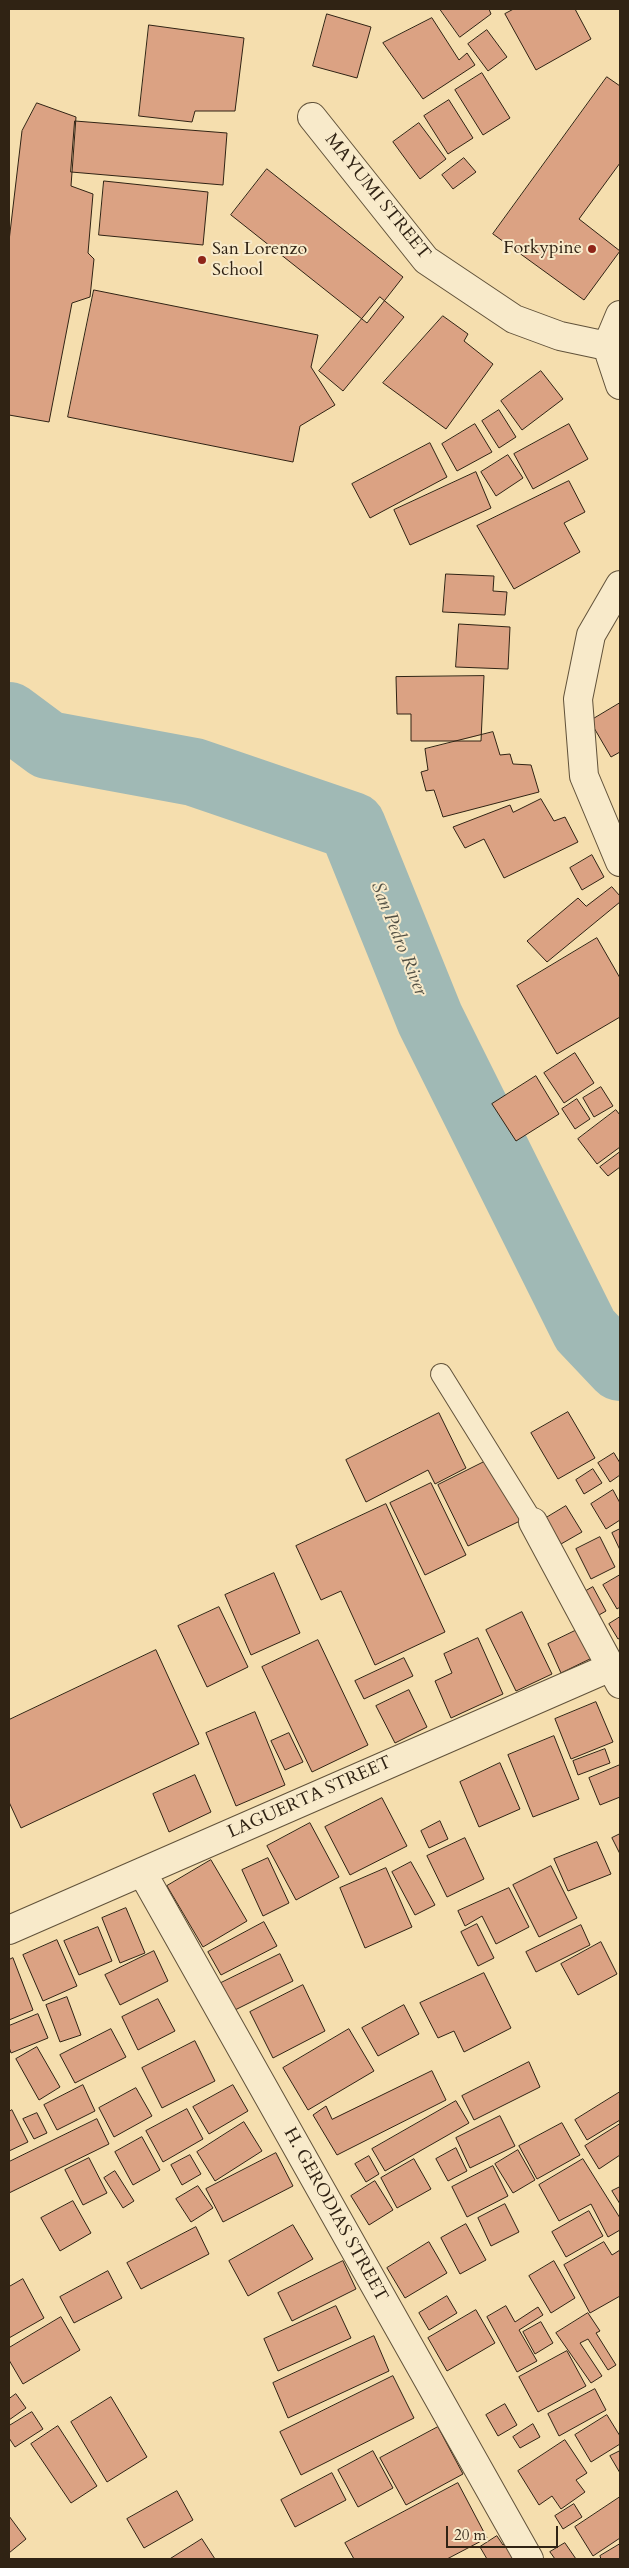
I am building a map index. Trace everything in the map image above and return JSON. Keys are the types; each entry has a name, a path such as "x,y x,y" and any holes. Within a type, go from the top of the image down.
{"street":[{"name":"MAYUMI STREET","path":"312,117 426,260 470,292 514,319 560,336 607,346"},
{"path":"620,314 607,346 620,385"},
{"path":"620,586 591,635 578,699 584,776 620,862"},
{"path":"533,1522 615,1676"},
{"name":"LAGUERTA STREET","path":"9,1930 142,1872 615,1676"},
{"name":"H. GERODIAS STREET","path":"142,1872 529,2559"}],"lane":[{"path":"441,1374 533,1522"}],"building":[{"path":"440,9 489,9 491,14 460,37"},
{"path":"514,9 575,9 591,39 536,70 505,14"},
{"path":"327,14 371,27 357,78 313,66"},
{"path":"432,18 459,60 467,53 475,65 423,99 383,43"},
{"path":"149,25 244,38 235,111 195,111 192,122 139,116"},
{"path":"487,30 507,57 488,71 468,44"},
{"path":"482,73 510,118 483,135 455,90"},
{"path":"607,77 620,86 620,163 579,219 620,251 584,300 493,234"},
{"path":"449,100 473,138 448,154 424,116"},
{"path":"37,103 76,117 71,186 93,194 88,253 94,259 90,297 72,303 49,422 9,415 9,241 22,131"},
{"path":"75,121 227,133 223,185 71,172"},
{"path":"419,123 446,159 420,179 393,142"},
{"path":"464,158 476,172 453,189 442,175"},
{"path":"267,169 403,277 367,323 231,215"},
{"path":"104,181 208,192 203,245 99,235"},
{"path":"94,290 318,335 311,367 335,405 300,426 293,462 68,417"},
{"path":"380,297 404,317 343,391 319,371"},
{"path":"443,316 468,334 464,341 493,364 446,429 383,383"},
{"path":"541,371 563,399 522,430 501,401"},
{"path":"499,410 516,437 499,448 482,421"},
{"path":"475,424 492,452 457,471 442,444"},
{"path":"569,424 588,459 533,489 514,454"},
{"path":"430,443 447,477 370,518 352,484"},
{"path":"508,455 523,478 496,496 481,472"},
{"path":"476,472 491,508 410,545 394,510"},
{"path":"569,481 585,512 564,523 580,552 514,589 477,526"},
{"path":"446,574 494,576 493,591 507,592 505,615 443,612"},
{"path":"459,624 510,627 508,669 456,667"},
{"path":"484,676 481,741 411,741 411,714 397,714 396,677"},
{"path":"620,703 620,752 611,757 590,721"},
{"path":"493,732 500,755 510,754 513,764 531,765 539,792 443,817 434,790 426,791 421,772 428,770 425,749"},
{"path":"541,799 554,821 565,817 578,842 504,878 484,839 465,848 453,827 510,805 513,812"},
{"path":"592,855 604,877 582,890 570,868"},
{"path":"612,887 620,896 620,902 547,962 527,941 578,898 586,906"},
{"path":"597,938 620,978 620,1017 557,1054 517,986"},
{"path":"575,1053 594,1083 564,1103 544,1073"},
{"path":"536,1076 559,1114 516,1141 492,1104"},
{"path":"601,1087 613,1106 594,1117 583,1098"},
{"path":"577,1099 590,1119 575,1129 562,1109"},
{"path":"616,1110 620,1115 620,1147 597,1164 578,1139"},
{"path":"620,1152 620,1167 608,1176 600,1167"},
{"path":"568,1412 595,1458 558,1479 531,1433"},
{"path":"439,1413 466,1468 435,1484 428,1470 366,1502 346,1460"},
{"path":"614,1453 620,1463 620,1475 610,1482 598,1463"},
{"path":"490,1459 520,1521 468,1546 438,1485"},
{"path":"593,1469 602,1483 584,1494 576,1480"},
{"path":"431,1483 466,1555 425,1575 390,1503"},
{"path":"613,1490 620,1503 620,1520 606,1529 591,1504"},
{"path":"386,1504 445,1632 375,1665 341,1591 321,1600 296,1546"},
{"path":"566,1506 582,1532 561,1544 546,1518"},
{"path":"620,1529 620,1550 612,1533"},
{"path":"600,1537 615,1567 591,1579 576,1549"},
{"path":"274,1573 300,1633 251,1655 225,1595"},
{"path":"620,1575 620,1607 617,1609 603,1585"},
{"path":"593,1587 606,1611 592,1619 579,1595"},
{"path":"219,1607 248,1667 207,1687 178,1626"},
{"path":"522,1612 552,1674 516,1691 486,1630"},
{"path":"620,1617 620,1638 618,1639 609,1624"},
{"path":"581,1628 594,1657 561,1673 548,1644"},
{"path":"478,1638 503,1694 451,1718 435,1681 452,1673 444,1654"},
{"path":"318,1640 368,1745 312,1772 262,1667"},
{"path":"156,1650 199,1744 21,1828 9,1802 9,1720"},
{"path":"404,1658 413,1676 364,1699 355,1681"},
{"path":"409,1690 427,1727 395,1743 376,1706"},
{"path":"596,1702 613,1742 571,1759 555,1719"},
{"path":"255,1712 285,1785 236,1806 206,1733"},
{"path":"289,1733 303,1762 285,1770 271,1741"},
{"path":"554,1736 579,1799 533,1817 508,1755"},
{"path":"605,1749 610,1763 578,1775 573,1761"},
{"path":"500,1763 520,1809 479,1827 460,1782"},
{"path":"620,1765 620,1797 600,1805 589,1778"},
{"path":"195,1775 211,1812 169,1832 153,1794"},
{"path":"382,1798 407,1846 350,1875 325,1827"},
{"path":"440,1821 448,1839 429,1848 421,1831"},
{"path":"310,1823 339,1877 296,1900 267,1846"},
{"path":"620,1834 620,1854 612,1838"},
{"path":"465,1838 484,1879 447,1897 427,1856"},
{"path":"597,1842 611,1874 568,1891 554,1859"},
{"path":"268,1858 289,1903 263,1916 242,1870"},
{"path":"211,1860 247,1921 203,1947 167,1886"},
{"path":"411,1862 435,1905 415,1915 392,1872"},
{"path":"551,1866 577,1918 539,1937 513,1885"},
{"path":"386,1868 412,1927 365,1948 340,1888"},
{"path":"509,1888 529,1927 496,1944 482,1916 465,1926 458,1911"},
{"path":"126,1908 145,1953 120,1963 102,1918"},
{"path":"264,1922 277,1946 221,1975 208,1952"},
{"path":"477,1924 494,1958 478,1966 461,1932"},
{"path":"581,1925 590,1945 536,1972 526,1952"},
{"path":"98,1927 112,1961 79,1975 64,1941"},
{"path":"57,1940 77,1986 43,2001 23,1955"},
{"path":"601,1942 617,1974 578,1995 561,1964"},
{"path":"154,1951 168,1981 120,2005 105,1975"},
{"path":"280,1954 293,1981 235,2010 221,1983"},
{"path":"13,1958 33,2010 9,2020 9,1960"},
{"path":"484,1973 511,2028 464,2052 454,2031 438,2038 420,2003"},
{"path":"303,1985 325,2031 273,2058 250,2012"},
{"path":"67,1997 81,2035 60,2042 46,2005"},
{"path":"158,1999 175,2031 138,2050 122,2017"},
{"path":"404,2005 419,2034 378,2056 362,2028"},
{"path":"38,2014 48,2038 11,2053 9,2047 9,2026"},
{"path":"111,2029 126,2057 75,2083 60,2055"},
{"path":"349,2029 374,2071 308,2110 283,2068"},
{"path":"195,2041 215,2081 162,2108 142,2068"},
{"path":"37,2047 60,2087 39,2100 16,2059"},
{"path":"529,2062 540,2087 474,2120 462,2096"},
{"path":"432,2071 446,2100 337,2155 313,2115 326,2106 332,2119"},
{"path":"83,2085 95,2111 57,2130 44,2105"},
{"path":"233,2085 248,2111 209,2134 193,2107"},
{"path":"136,2088 152,2116 114,2137 99,2108"},
{"path":"620,2092 620,2120 587,2140 575,2120"},
{"path":"456,2101 469,2123 385,2171 372,2149"},
{"path":"187,2109 203,2139 163,2162 146,2131"},
{"path":"12,2110 28,2142 9,2151 9,2112"},
{"path":"37,2113 47,2133 34,2139 23,2119"},
{"path":"500,2116 515,2146 470,2168 456,2138"},
{"path":"97,2119 109,2144 9,2193 9,2162"},
{"path":"244,2122 262,2151 215,2181 197,2152"},
{"path":"562,2123 580,2155 537,2179 519,2146"},
{"path":"620,2124 620,2155 599,2169 585,2146"},
{"path":"142,2137 160,2170 133,2185 115,2152"},
{"path":"456,2148 467,2171 448,2181 436,2159"},
{"path":"518,2150 535,2180 513,2193 495,2164"},
{"path":"276,2153 293,2186 223,2222 206,2189"},
{"path":"190,2155 201,2174 182,2185 171,2165"},
{"path":"369,2156 379,2174 366,2182 355,2164"},
{"path":"89,2158 107,2193 83,2205 65,2170"},
{"path":"414,2159 431,2189 397,2208 381,2178"},
{"path":"583,2159 620,2218 620,2230 608,2237 591,2204 559,2221 539,2185"},
{"path":"493,2166 508,2196 467,2217 452,2187"},
{"path":"115,2171 134,2201 123,2208 104,2178"},
{"path":"375,2181 393,2210 369,2225 351,2196"},
{"path":"198,2186 213,2208 191,2222 176,2199"},
{"path":"620,2187 620,2204 612,2191"},
{"path":"73,2201 91,2233 60,2251 41,2218"},
{"path":"505,2204 519,2232 491,2246 478,2218"},
{"path":"589,2211 603,2236 566,2257 552,2232"},
{"path":"466,2224 486,2260 460,2274 441,2238"},
{"path":"293,2225 313,2259 248,2296 229,2261"},
{"path":"196,2227 209,2254 141,2289 127,2263"},
{"path":"429,2242 447,2273 405,2298 387,2268"},
{"path":"604,2242 612,2255 620,2250 620,2296 590,2313 564,2265"},
{"path":"343,2261 356,2289 292,2321 278,2293"},
{"path":"554,2261 575,2298 551,2313 529,2276"},
{"path":"108,2271 122,2298 74,2323 60,2297"},
{"path":"23,2279 44,2318 9,2338 9,2287"},
{"path":"447,2296 457,2313 429,2330 419,2313"},
{"path":"336,2306 351,2338 278,2371 264,2339"},
{"path":"506,2306 515,2322 538,2307 543,2315 519,2330 537,2361 517,2372 487,2317"},
{"path":"476,2310 495,2343 447,2371 428,2338"},
{"path":"588,2313 600,2331 596,2333 616,2365 608,2370 588,2339 580,2343 602,2376 591,2383 556,2333"},
{"path":"61,2317 80,2350 23,2384 9,2360 9,2348"},
{"path":"541,2322 553,2343 535,2354 523,2332"},
{"path":"374,2336 389,2371 288,2418 273,2383"},
{"path":"567,2351 586,2386 538,2412 519,2377"},
{"path":"393,2376 414,2418 301,2475 280,2432"},
{"path":"595,2389 606,2410 559,2436 548,2414"},
{"path":"16,2394 26,2408 9,2420 9,2399"},
{"path":"111,2397 147,2457 107,2482 71,2422"},
{"path":"505,2404 517,2425 498,2436 486,2415"},
{"path":"32,2412 43,2429 15,2447 9,2438 9,2426"},
{"path":"607,2415 620,2436 620,2444 591,2462 575,2435"},
{"path":"533,2424 540,2437 520,2448 513,2437"},
{"path":"58,2426 97,2486 71,2503 31,2444"},
{"path":"438,2427 463,2474 406,2505 380,2458"},
{"path":"565,2440 587,2473 576,2480 585,2492 561,2509 552,2496 539,2505 518,2471"},
{"path":"373,2451 393,2488 358,2507 338,2470"},
{"path":"620,2451 620,2473 610,2456"},
{"path":"332,2473 346,2500 295,2527 281,2500"},
{"path":"458,2483 487,2538 447,2559 354,2559 345,2543"},
{"path":"177,2491 193,2520 144,2548 127,2519"},
{"path":"620,2497 620,2538 593,2556 575,2527"},
{"path":"574,2504 582,2517 563,2529 555,2516"},
{"path":"9,2516 26,2539 9,2553"},
{"path":"497,2536 503,2545 508,2542 514,2559 487,2559 480,2547"},
{"path":"202,2539 215,2559 170,2559"},
{"path":"565,2543 576,2559 555,2559 550,2552"},
{"path":"620,2544 620,2559 601,2559 600,2556"}],"waterway":[{"name":"San Pedro River","path":"9,716 48,745 194,772 352,826 430,1019 585,1330 620,1367"}],"place":[{"name":"Forkypine","path":"592,249"},
{"name":"San Lorenzo School","path":"202,260"}]}
